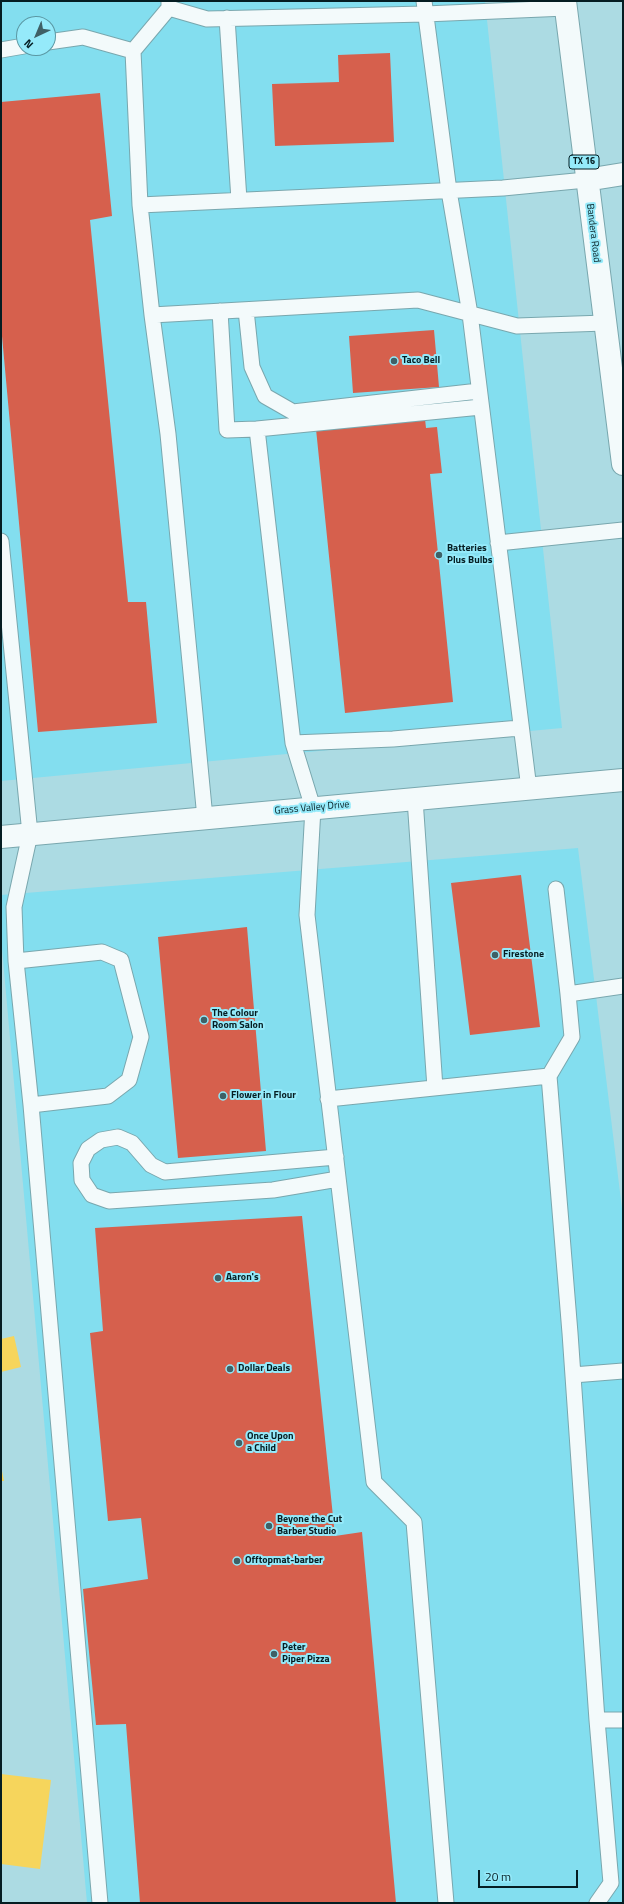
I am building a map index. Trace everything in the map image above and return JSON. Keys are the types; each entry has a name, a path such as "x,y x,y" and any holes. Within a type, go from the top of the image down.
{"street":[{"name":"Bandera Road","path":"565,4 623,464"},
{"path":"586,180 623,174"},
{"name":"Grass Valley Drive","path":"1,837 623,780"}],"lane":[{"path":"205,818 168,434 152,315 140,205 133,52 169,4 207,19 424,8 565,4"},
{"path":"424,8 449,191 470,314 520,728 529,789"},
{"path":"227,18 239,200"},
{"path":"56,41 84,37 133,52"},
{"path":"1,50 16,47"},
{"path":"140,205 503,188 586,180"},
{"path":"152,315 418,300 517,326 605,323"},
{"path":"246,310 252,367 265,396 293,412 479,391"},
{"path":"220,311 227,430 257,429 481,407"},
{"path":"257,429 294,743 313,808 307,915 374,1482 414,1522 446,1903"},
{"path":"498,542 623,530"},
{"path":"1,541 30,834 14,907 16,962 31,1105 100,1903"},
{"path":"294,743 393,739 520,728"},
{"path":"415,799 435,1088"},
{"path":"556,889 572,1037 549,1076 573,1375 597,1720 611,1883 597,1903"},
{"path":"16,962 102,952 121,960 141,1037 129,1080 108,1096 31,1105"},
{"path":"568,994 623,986"},
{"path":"328,1098 549,1076"},
{"path":"336,1157 165,1172 151,1165 132,1142 118,1137 102,1140 88,1149 81,1163 82,1180 92,1195 109,1201 273,1190 338,1179"},
{"path":"573,1375 623,1371"},
{"path":"597,1720 623,1720"}],"shaded area":[{"path":"1,1 485,1 562,728 1,781"},
{"path":"578,848 623,1217 623,1903 87,1903 1,937 1,895"}],"building: Homes":[{"path":"14,1336 21,1367 1,1372 1,1339"},
{"path":"1,1466 4,1481 1,1481"},
{"path":"1,1774 51,1780 40,1869 1,1864"}],"building: Shops":[{"path":"390,53 394,142 275,146 272,84 339,82 338,55"},
{"path":"100,93 112,216 90,220 128,602 146,602 157,723 38,732 1,325 1,102"},
{"name":"Taco Bell","path":"434,330 439,387 353,393 349,336"},
{"path":"425,419 426,428 437,427 442,473 430,474 453,702 345,713 316,429"},
{"name":"Firestone","path":"521,875 540,1027 470,1035 451,883"},
{"path":"247,927 266,1151 178,1158 158,937"},
{"path":"302,1216 335,1536 362,1532 396,1903 140,1903 126,1724 96,1725 83,1589 148,1579 141,1518 108,1521 90,1333 103,1331 95,1228"}],"place":[{"name":"Taco Bell","path":"394,361"},
{"name":"Batteries Plus Bulbs","path":"439,555"},
{"name":"Firestone","path":"495,955"},
{"name":"The Colour Room Salon","path":"204,1020"},
{"name":"Flower in Flour","path":"223,1096"},
{"name":"Aaron's","path":"218,1278"},
{"name":"Dollar Deals","path":"230,1369"},
{"name":"Once Upon a Child","path":"239,1443"},
{"name":"Beyone the Cut Barber Studio","path":"269,1526"},
{"name":"Offtopmat-barber","path":"237,1561"},
{"name":"Peter Piper Pizza","path":"274,1654"}]}
